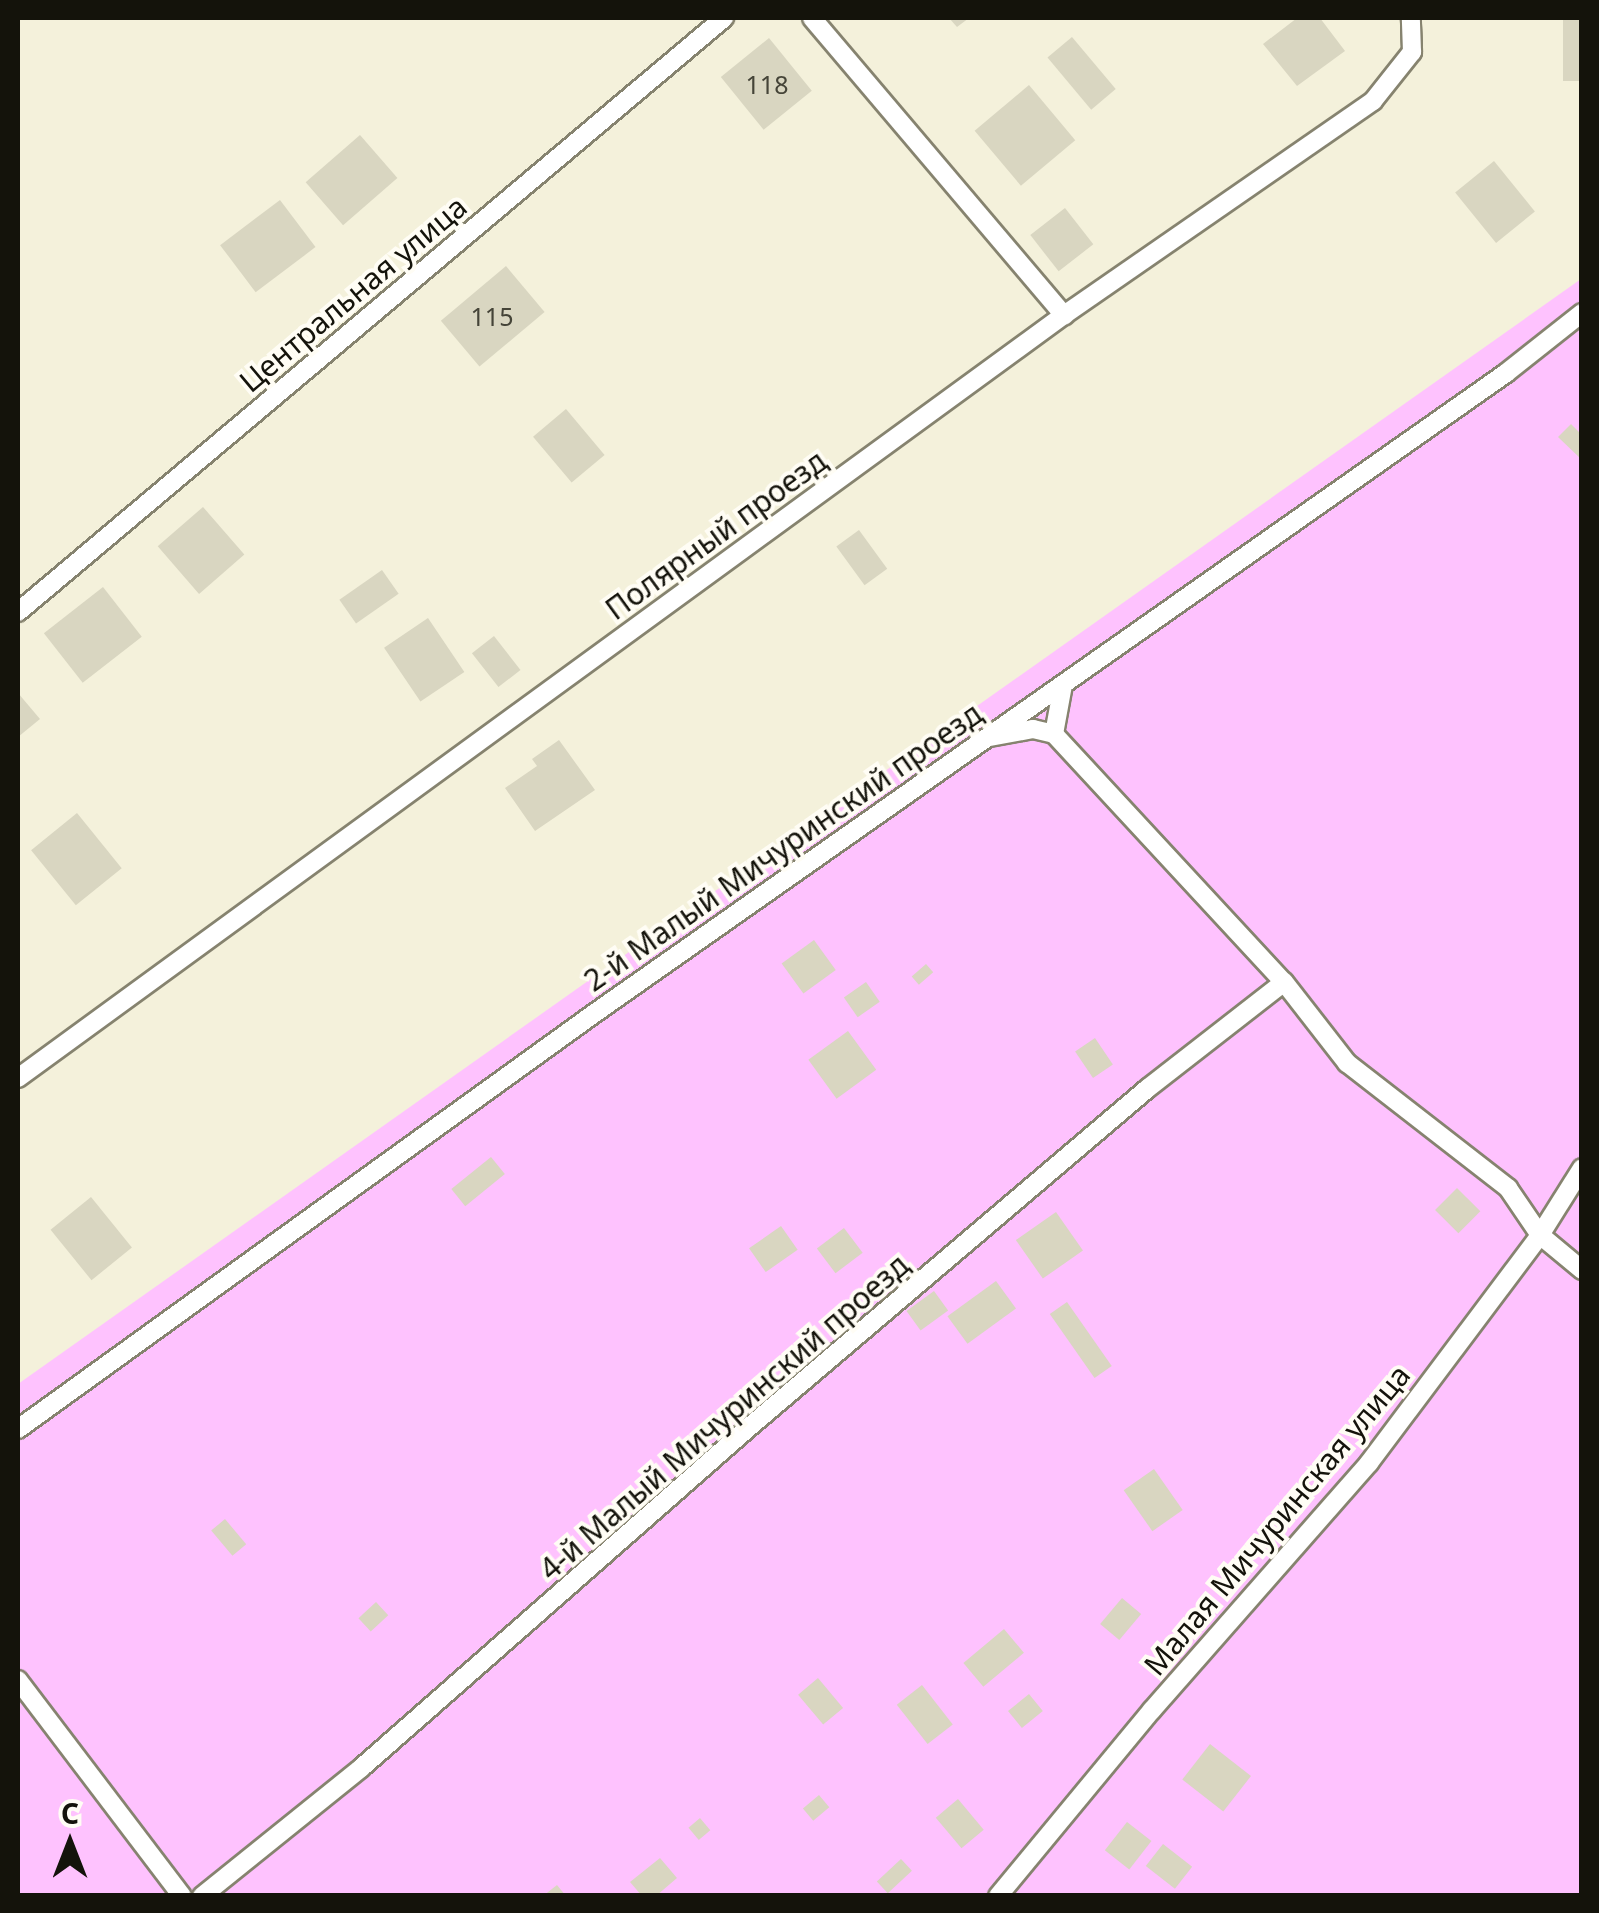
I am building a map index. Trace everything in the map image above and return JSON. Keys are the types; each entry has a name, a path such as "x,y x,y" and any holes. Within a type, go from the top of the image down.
{"lane":[{"name":"Центральная улица","path":"18,612 724,18"},
{"path":"812,18 1064,315"},
{"name":"Полярный проезд","path":"18,1078 1064,315 1373,101 1412,52 1411,18"},
{"name":"2-й Малый Мичуринский проезд","path":"18,1429 270,1244 1506,373 1582,313"},
{"path":"1054,734 1063,685"},
{"path":"985,738 1034,730 1054,734 1284,982 1347,1063 1508,1188 1540,1235 1582,1270"},
{"name":"4-й Малый Мичуринский проезд","path":"202,1896 362,1768 748,1428 1148,1088 1284,982"},
{"name":"Малая Мичуринская улица","path":"998,1896 1152,1710 1368,1463 1540,1235 1582,1168"},
{"path":"18,1680 182,1896"}],"shaded area":[{"path":"1581,279 1581,1895 18,1895 18,1384"}],"building":[{"path":"949,18 969,18 957,27"},
{"path":"1297,18 1320,18 1345,51 1297,86 1263,44"},
{"path":"1563,18 1582,18 1582,81 1563,81"},
{"path":"1072,37 1116,89 1091,110 1047,58"},
{"path":"769,38 812,91 764,130 721,77"},
{"path":"1029,85 1075,140 1021,186 975,131"},
{"path":"360,135 397,178 343,225 306,182"},
{"path":"1494,161 1535,212 1496,243 1455,192"},
{"path":"280,200 316,247 256,292 220,245"},
{"path":"1065,208 1093,244 1059,271 1030,235"},
{"path":"506,266 545,312 479,367 441,321"},
{"path":"566,409 605,455 572,483 533,437"},
{"path":"1571,424 1582,435 1582,460 1558,437"},
{"path":"203,507 244,555 199,594 158,546"},
{"path":"859,530 887,569 865,585 836,546"},
{"path":"382,570 399,594 356,624 339,600"},
{"path":"103,587 142,637 83,683 44,633"},
{"path":"428,618 464,672 420,702 384,648"},
{"path":"494,636 520,670 498,687 472,653"},
{"path":"18,693 40,719 18,737"},
{"path":"559,740 595,790 535,831 505,788 537,766 532,759"},
{"path":"77,813 122,868 76,905 31,850"},
{"path":"814,940 836,970 803,993 782,964"},
{"path":"926,964 933,972 919,985 912,976"},
{"path":"866,982 880,1002 858,1017 844,997"},
{"path":"848,1031 876,1070 837,1099 808,1060"},
{"path":"1095,1038 1113,1065 1093,1078 1075,1051"},
{"path":"491,1157 505,1174 465,1206 451,1189"},
{"path":"1457,1188 1480,1211 1458,1233 1435,1210"},
{"path":"91,1197 132,1248 91,1280 51,1230"},
{"path":"1056,1212 1083,1251 1043,1279 1016,1240"},
{"path":"781,1226 798,1250 766,1272 749,1248"},
{"path":"844,1228 863,1253 836,1273 817,1248"},
{"path":"996,1281 1016,1309 967,1344 947,1316"},
{"path":"934,1291 948,1310 921,1330 906,1311"},
{"path":"1067,1302 1112,1366 1095,1378 1050,1314"},
{"path":"1154,1469 1183,1510 1152,1531 1124,1490"},
{"path":"225,1519 246,1544 232,1556 211,1531"},
{"path":"1122,1598 1141,1614 1119,1640 1100,1624"},
{"path":"376,1602 388,1615 371,1632 358,1618"},
{"path":"1004,1629 1024,1653 983,1687 963,1663"},
{"path":"818,1678 843,1708 823,1725 798,1695"},
{"path":"922,1685 953,1724 928,1744 897,1705"},
{"path":"1029,1694 1043,1711 1022,1728 1008,1711"},
{"path":"1210,1744 1251,1776 1223,1811 1182,1779"},
{"path":"819,1795 829,1807 813,1821 803,1808"},
{"path":"958,1799 984,1830 961,1848 936,1818"},
{"path":"700,1818 710,1830 699,1840 689,1828"},
{"path":"1127,1822 1151,1841 1129,1869 1105,1850"},
{"path":"1163,1844 1192,1867 1175,1889 1146,1866"},
{"path":"660,1858 677,1878 656,1896 642,1896 630,1882"},
{"path":"901,1859 912,1871 888,1893 877,1882"},
{"path":"557,1885 566,1896 543,1896"}]}
